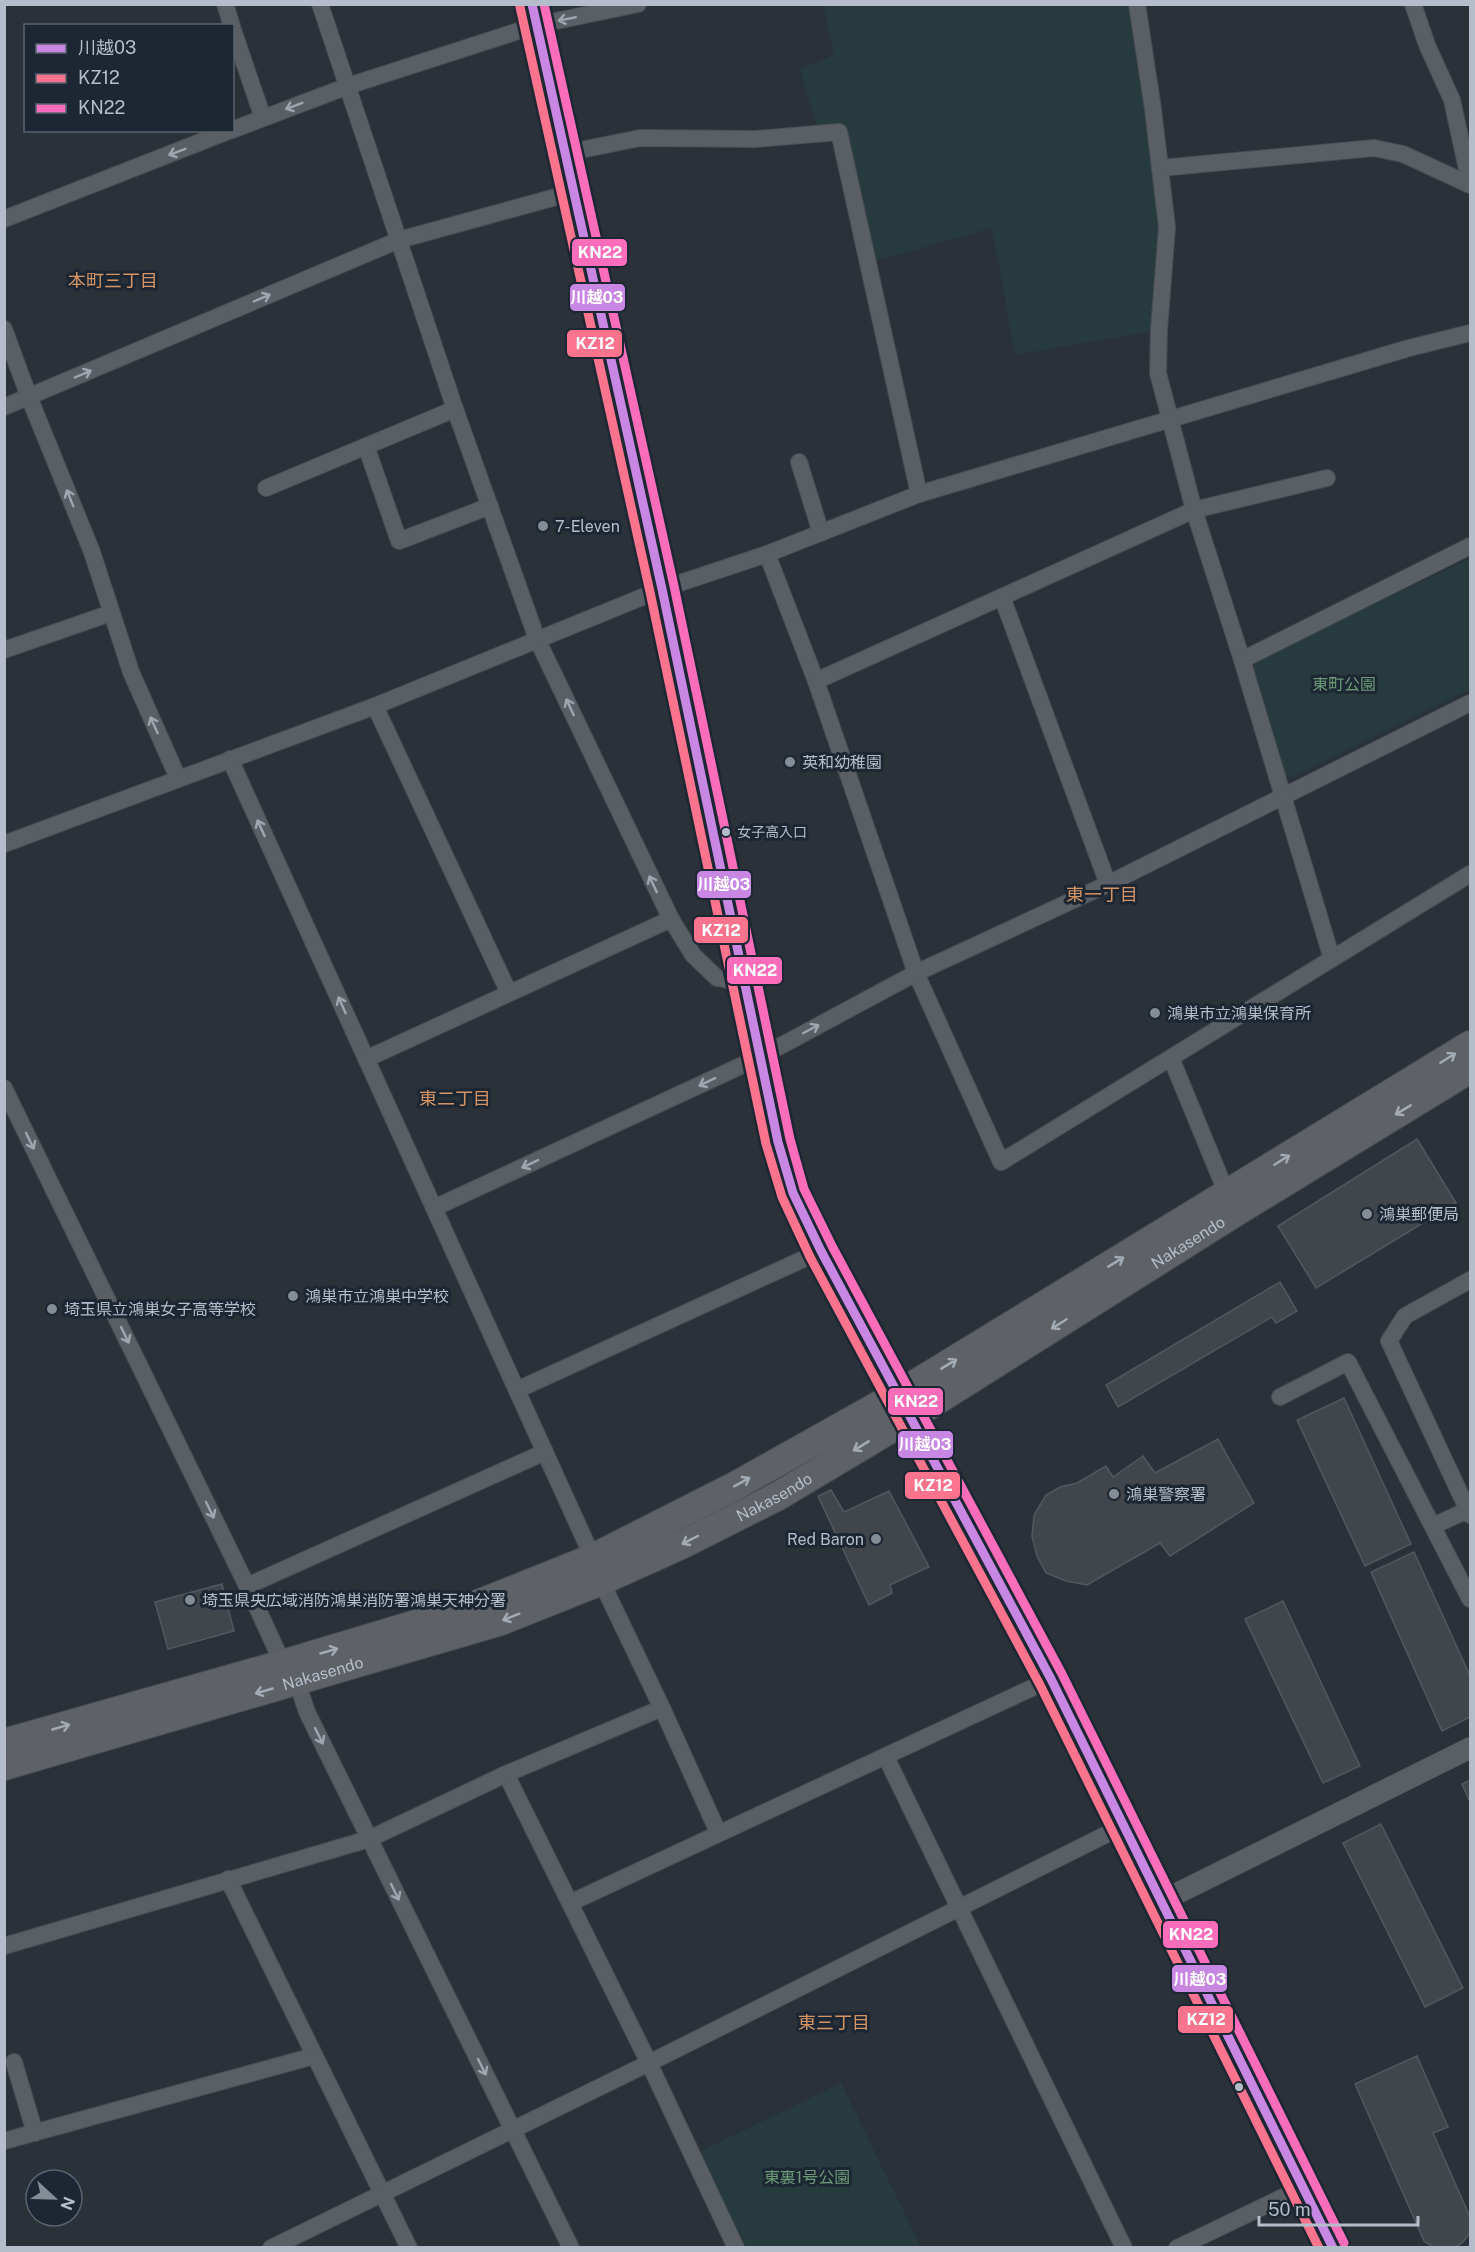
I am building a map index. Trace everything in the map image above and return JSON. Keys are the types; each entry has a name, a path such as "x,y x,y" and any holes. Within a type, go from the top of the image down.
{"highway":[{"name":"Nakasendo","path":"4,1766 290,1673 464,1610 683,1544 778,1496 906,1405 1227,1194 1470,1065"},
{"name":"Nakasendo","path":"906,1405 1229,1217 1470,1065"},
{"name":"Nakasendo","path":"4,1743 290,1673"}],"main road":[{"path":"535,15 662,589 778,1142 794,1193 821,1251 906,1405"}],"street":[{"path":"225,4 231,24"},
{"path":"320,4 455,409 537,639 671,919 693,955 717,978 744,983"},
{"path":"234,129 535,15 638,4"},
{"path":"1137,4 1167,226 1158,373 1194,510 1242,660 1332,959"},
{"path":"1413,4 1427,45 1452,100 1470,184"},
{"path":"234,32 263,118"},
{"path":"4,219 227,132"},
{"path":"566,153 640,138 755,139 839,132 919,494"},
{"path":"1160,168 1374,148 1403,154 1470,184"},
{"path":"4,407 399,240 574,192"},
{"path":"4,329 92,552 131,672 178,778"},
{"path":"4,844 375,706 662,589 767,554 919,494 1409,348 1470,333"},
{"path":"266,488 455,409"},
{"path":"366,446 399,541 490,506"},
{"path":"799,462 821,533"},
{"path":"816,681 1194,510 1327,478"},
{"path":"1242,660 1470,546"},
{"path":"767,554 816,681 915,973 1002,1162 1470,874"},
{"path":"1002,597 1108,884"},
{"path":"4,650 111,613"},
{"path":"434,1208 760,1057 915,973 1108,884 1470,703"},
{"path":"375,706 509,993"},
{"path":"230,759 718,1832"},
{"path":"366,1059 671,919"},
{"path":"1171,1058 1227,1194"},
{"path":"4,1088 369,1839 571,2247"},
{"path":"516,1390 821,1251"},
{"path":"1433,1526 1469,1513 1389,1341 1405,1316 1470,1280"},
{"path":"1280,1397 1348,1362 1470,1599"},
{"path":"906,1405 1051,1679 1333,2247"},
{"path":"247,1586 545,1452"},
{"path":"570,1903 718,1832 886,1757 1051,1679"},
{"path":"4,1946 369,1839 506,1774 662,1708"},
{"path":"1162,1901 1470,1748"},
{"path":"886,1757 1124,2247"},
{"path":"506,1774 649,2063 736,2247"},
{"path":"271,2247 649,2063 1125,1825"},
{"path":"228,1879 409,2247"},
{"path":"4,2141 314,2056"},
{"path":"14,2062 35,2133"},
{"path":"1177,2247 1304,2187"}],"green space":[{"path":"823,5 1137,5 1160,168 1159,330 1015,355 992,228 872,262 838,125 818,130 800,69 834,55"},
{"name":"東町公園","path":"1470,559 1470,689 1290,778 1278,772 1253,668 1257,659"},
{"name":"東裏1号公園","path":"841,2083 921,2247 744,2247 697,2153"}],"building":[{"name":"鴻巣郵便局","path":"1417,1139 1456,1203 1316,1288 1278,1226"},
{"path":"1280,1282 1297,1311 1276,1323 1272,1317 1118,1407 1106,1385"},
{"path":"1344,1398 1411,1544 1365,1566 1297,1420"},
{"path":"1218,1439 1254,1503 1170,1556 1160,1543 1087,1585 1066,1581 1046,1573 1037,1556 1032,1536 1034,1515 1046,1495 1060,1487 1077,1483 1106,1466 1113,1477 1143,1456 1155,1473"},
{"name":"Red Baron","path":"831,1490 844,1512 889,1491 929,1567 890,1585 892,1593 869,1605 818,1496"},
{"path":"1414,1552 1470,1676 1470,1717 1442,1731 1371,1572"},
{"path":"222,1584 234,1631 168,1649 155,1602"},
{"path":"1283,1601 1360,1766 1323,1783 1245,1619"},
{"path":"1470,1780 1470,1802 1462,1784"},
{"path":"1381,1824 1463,1988 1425,2007 1343,1843"},
{"path":"1417,2056 1448,2127 1433,2133 1470,2217 1470,2233 1462,2243 1454,2248 1435,2248 1424,2241 1355,2084"}],"transit line":[{"name":"川越03","path":"532,4 662,589 778,1142 793,1193 821,1251 1051,1679 1333,2248"},
{"name":"KN22","path":"544,4 674,586 790,1139 804,1189 832,1246 1062,1674 1344,2243"},
{"name":"KZ12","path":"520,7 650,592 766,1144 782,1197 810,1257 1040,1685 1319,2248"}],"place":[{"name":"7-Eleven","path":"543,526"},
{"name":"英和幼稚園","path":"790,762"},
{"name":"女子高入口","path":"726,832"},
{"name":"鴻巣市立鴻巣保育所","path":"1155,1013"},
{"name":"鴻巣郵便局","path":"1367,1214"},
{"name":"鴻巣市立鴻巣中学校","path":"293,1296"},
{"name":"埼玉県立鴻巣女子高等学校","path":"52,1309"},
{"name":"鴻巣警察署","path":"1114,1494"},
{"name":"Red Baron","path":"876,1539"},
{"name":"埼玉県央広域消防鴻巣消防署鴻巣天神分署","path":"190,1600"}],"district":[{"name":"本町三丁目","path":"113,280"},
{"name":"東一丁目","path":"1102,894"},
{"name":"東二丁目","path":"455,1098"},
{"name":"東三丁目","path":"834,2022"}]}
